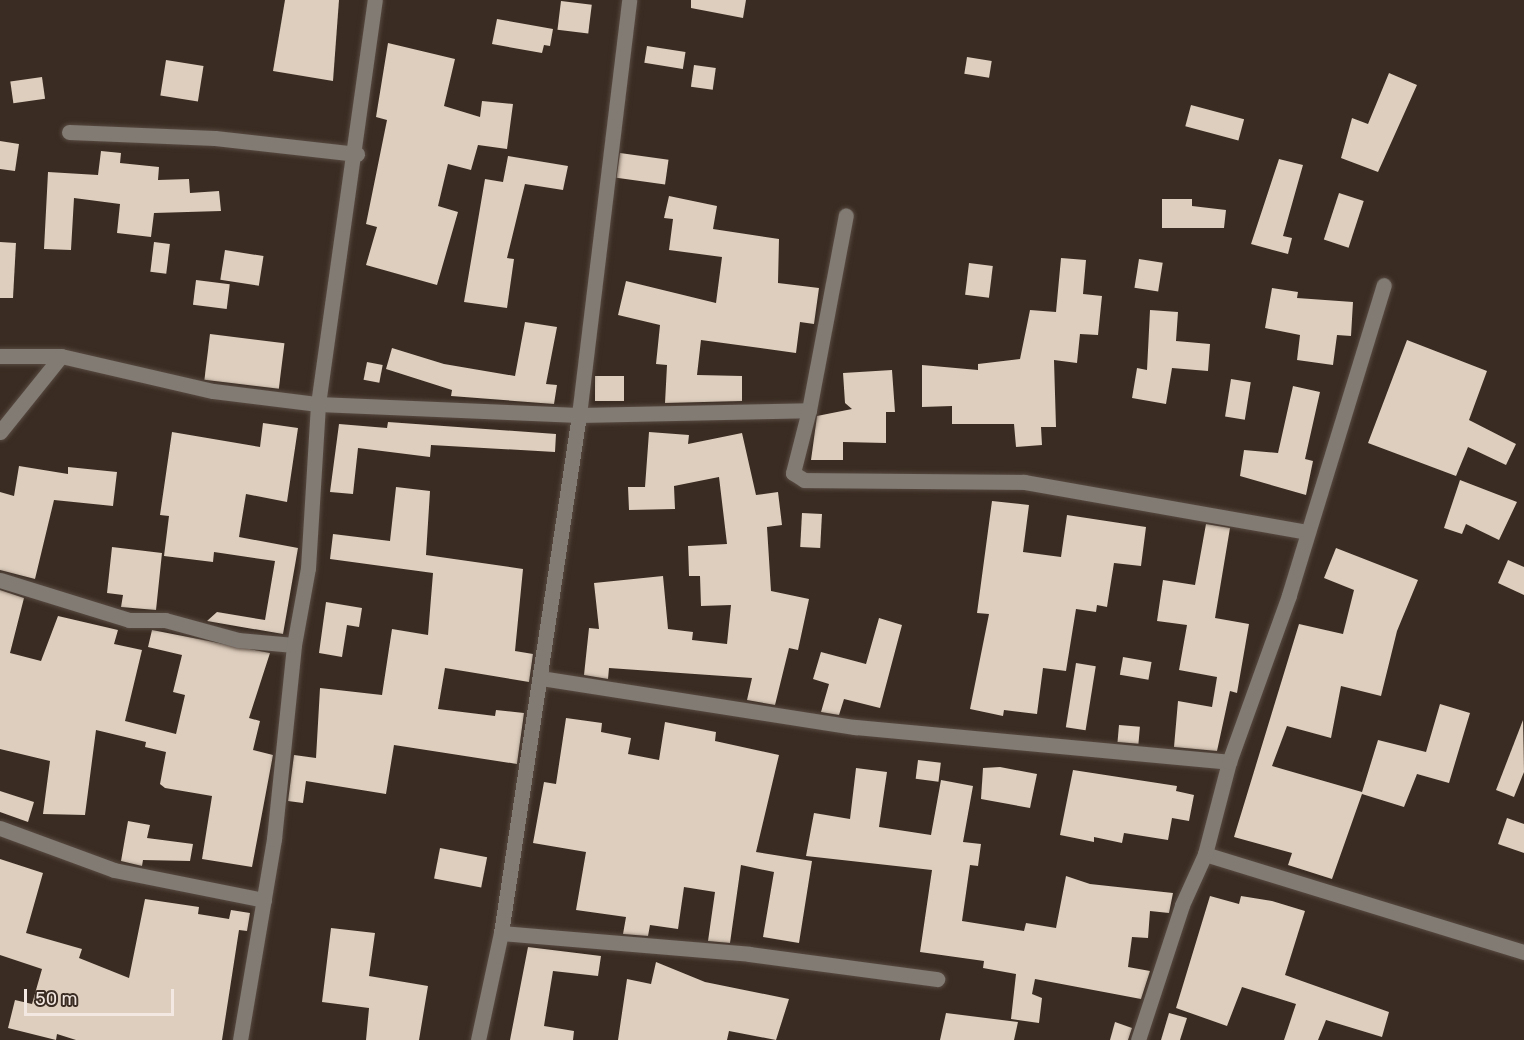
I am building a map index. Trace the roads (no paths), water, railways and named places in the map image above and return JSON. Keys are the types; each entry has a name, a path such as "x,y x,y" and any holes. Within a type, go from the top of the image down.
{"street":[{"path":"240,1040 264,900 294,645 308,568 318,404 357,154 375,0"},
{"path":"478,1040 501,933 541,678 579,415 629,0"},
{"path":"69,132 215,138 357,154"},
{"path":"846,215 808,410 793,473 804,480 1024,482 1308,532"},
{"path":"1138,1040 1182,905 1205,854 1229,762 1308,532 1384,285"},
{"path":"0,356 61,356 213,391 318,404 579,415 808,410"},
{"path":"0,432 61,356"},
{"path":"0,580 129,620 165,620 238,640 294,645"},
{"path":"541,678 855,727 1229,762"},
{"path":"0,828 114,870 264,900"},
{"path":"1205,854 1524,952"},
{"path":"501,933 749,954 937,979"}]}
